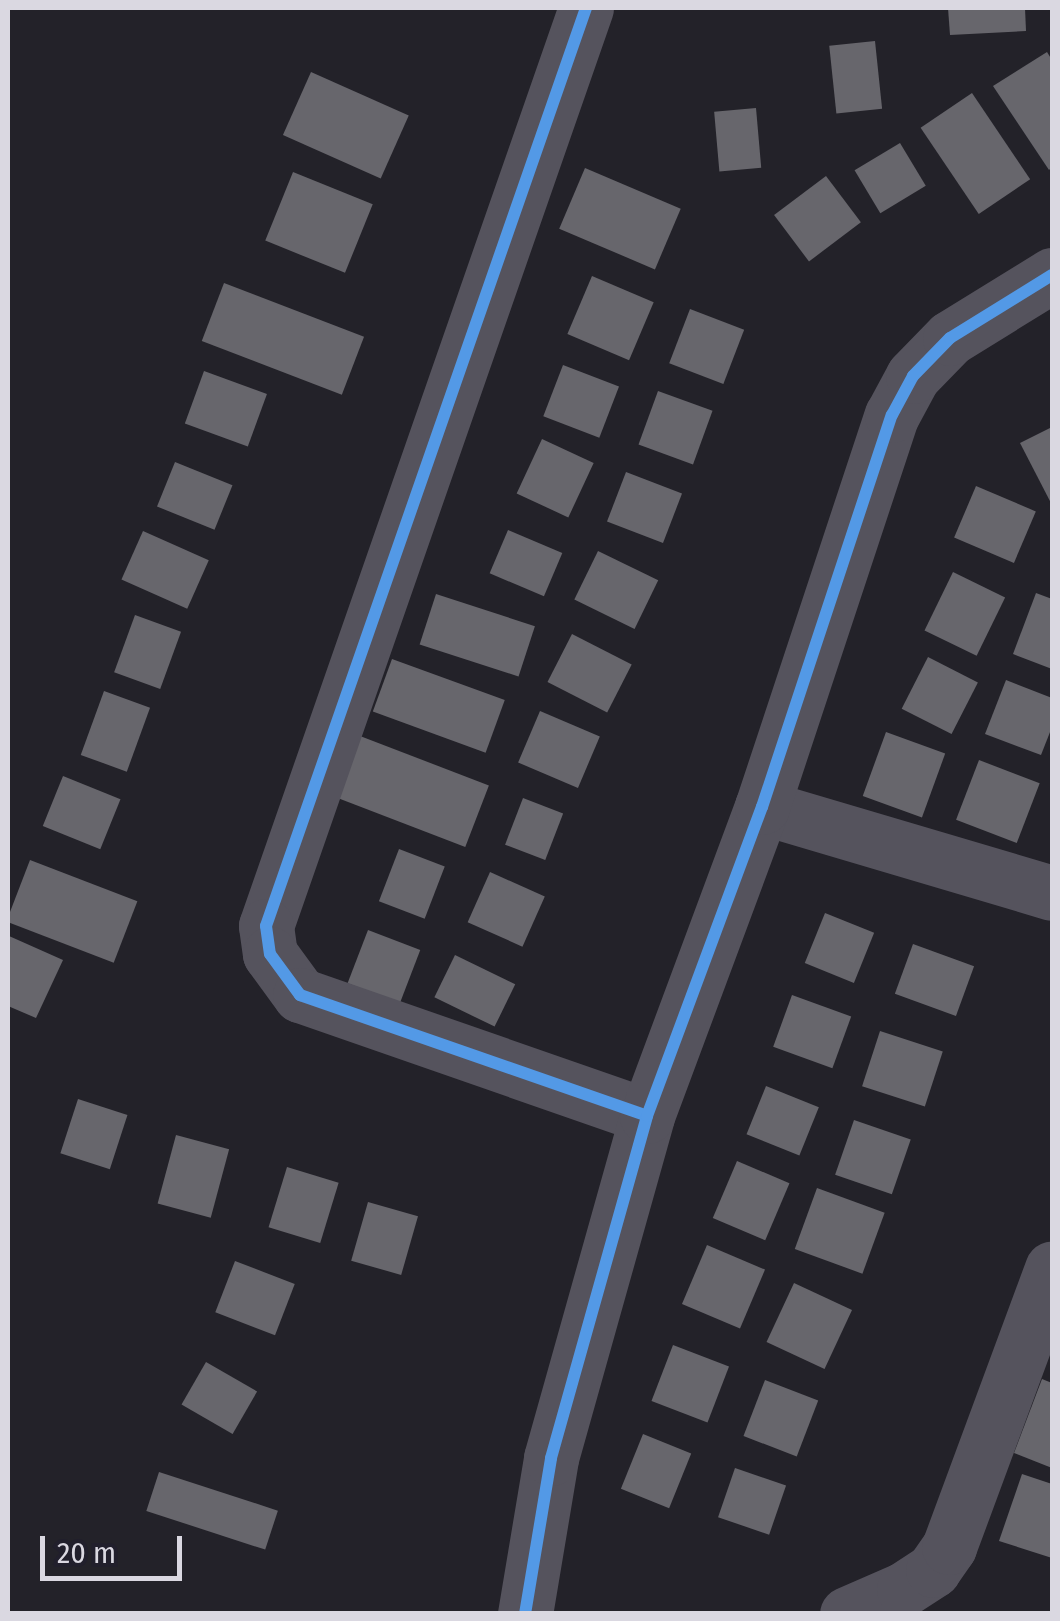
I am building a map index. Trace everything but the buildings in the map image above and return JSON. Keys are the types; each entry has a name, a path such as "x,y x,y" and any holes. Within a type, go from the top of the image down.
{"street":[{"path":"586,8 266,926 270,954 300,995 647,1116"},
{"path":"525,1614 551,1458 647,1116 762,807 892,415 913,376 950,338 1052,275"},
{"path":"762,807 1052,894"},
{"path":"847,1614 904,1589 933,1570 949,1547 1052,1268"}],"cycle path":[{"path":"586,8 266,926 270,954 300,995 647,1116"},
{"path":"525,1614 551,1458 647,1116 762,807 892,415 913,376 950,338 1052,275"}]}
